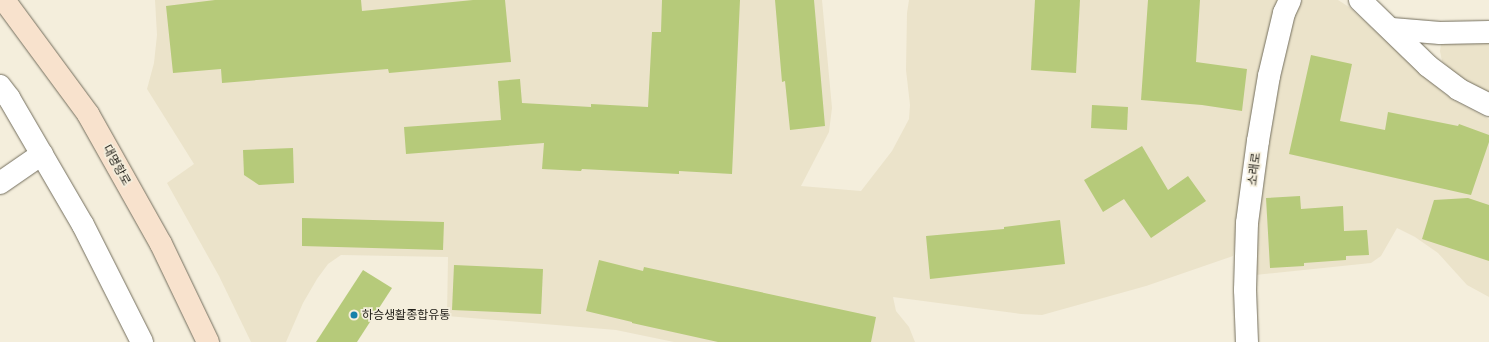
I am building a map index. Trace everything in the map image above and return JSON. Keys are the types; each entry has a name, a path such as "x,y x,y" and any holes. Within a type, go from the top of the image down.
{"main road":[{"name":"대명항로","path":"4,0 88,114 161,244 208,342"}],"street":[{"name":"소래로","path":"1247,342 1245,290 1247,223 1258,141 1269,76 1284,13 1290,0"},
{"path":"1360,0 1392,29 1428,66 1458,89 1489,105"},
{"path":"1392,29 1440,33 1489,32"},
{"path":"0,86 9,98 83,225 142,342"},
{"path":"0,183 42,154"}],"shaded area":[{"path":"155,0 822,0 832,108 829,132 801,186 861,191 892,151 909,119 910,105 906,70 907,13 909,0 1281,0 1242,191 1233,256 1146,286 1042,315 1021,314 893,297 896,311 909,327 915,342 674,342 616,330 447,316 448,257 341,255 328,264 317,279 303,303 286,342 251,342 219,276 167,183 194,164 147,89 154,63 157,35"},
{"path":"1302,0 1338,0 1349,7 1440,90 1453,100 1489,119 1489,297 1467,285 1438,253 1415,237 1397,228 1381,256 1371,263 1255,275 1254,231 1273,99 1293,12"},
{"path":"1489,36 1489,97 1457,76 1442,61 1440,51 1441,44 1445,39"}],"building":[{"path":"215,0 361,0 362,11 473,0 505,0 511,62 389,73 388,69 222,83 221,69 173,73 166,6"},
{"path":"662,0 740,0 732,174 679,171 679,174 582,169 581,171 542,169 544,143 406,154 404,127 501,120 498,81 520,79 522,103 591,107 591,104 648,107 652,32 661,32"},
{"path":"775,0 814,0 825,126 790,130 785,81 782,82"},
{"path":"1035,0 1080,0 1076,73 1031,70"},
{"path":"1148,0 1200,0 1196,62 1247,69 1242,111 1202,105 1141,100"},
{"path":"1311,55 1352,64 1340,121 1385,130 1388,112 1458,126 1459,124 1489,135 1489,142 1471,195 1289,154"},
{"path":"1092,105 1128,107 1127,130 1091,128"},
{"path":"1142,146 1168,190 1188,176 1206,201 1151,238 1124,199 1103,212 1084,180"},
{"path":"293,148 294,183 259,185 244,175 243,150"},
{"path":"1300,196 1301,209 1343,206 1344,231 1367,230 1369,255 1346,256 1346,260 1304,263 1304,266 1270,268 1266,198"},
{"path":"1468,198 1489,205 1489,261 1422,239 1434,200"},
{"path":"302,218 444,222 443,250 302,246"},
{"path":"1060,220 1065,264 930,279 926,236 1004,229 1004,227"},
{"path":"599,260 643,271 644,267 876,317 871,342 718,342 586,311"},
{"path":"454,265 543,269 541,314 452,310"},
{"name":"하승생활종합유통","path":"363,270 392,288 357,342 316,342"}],"place":[{"name":"하승생활종합유통","path":"354,315"}]}
